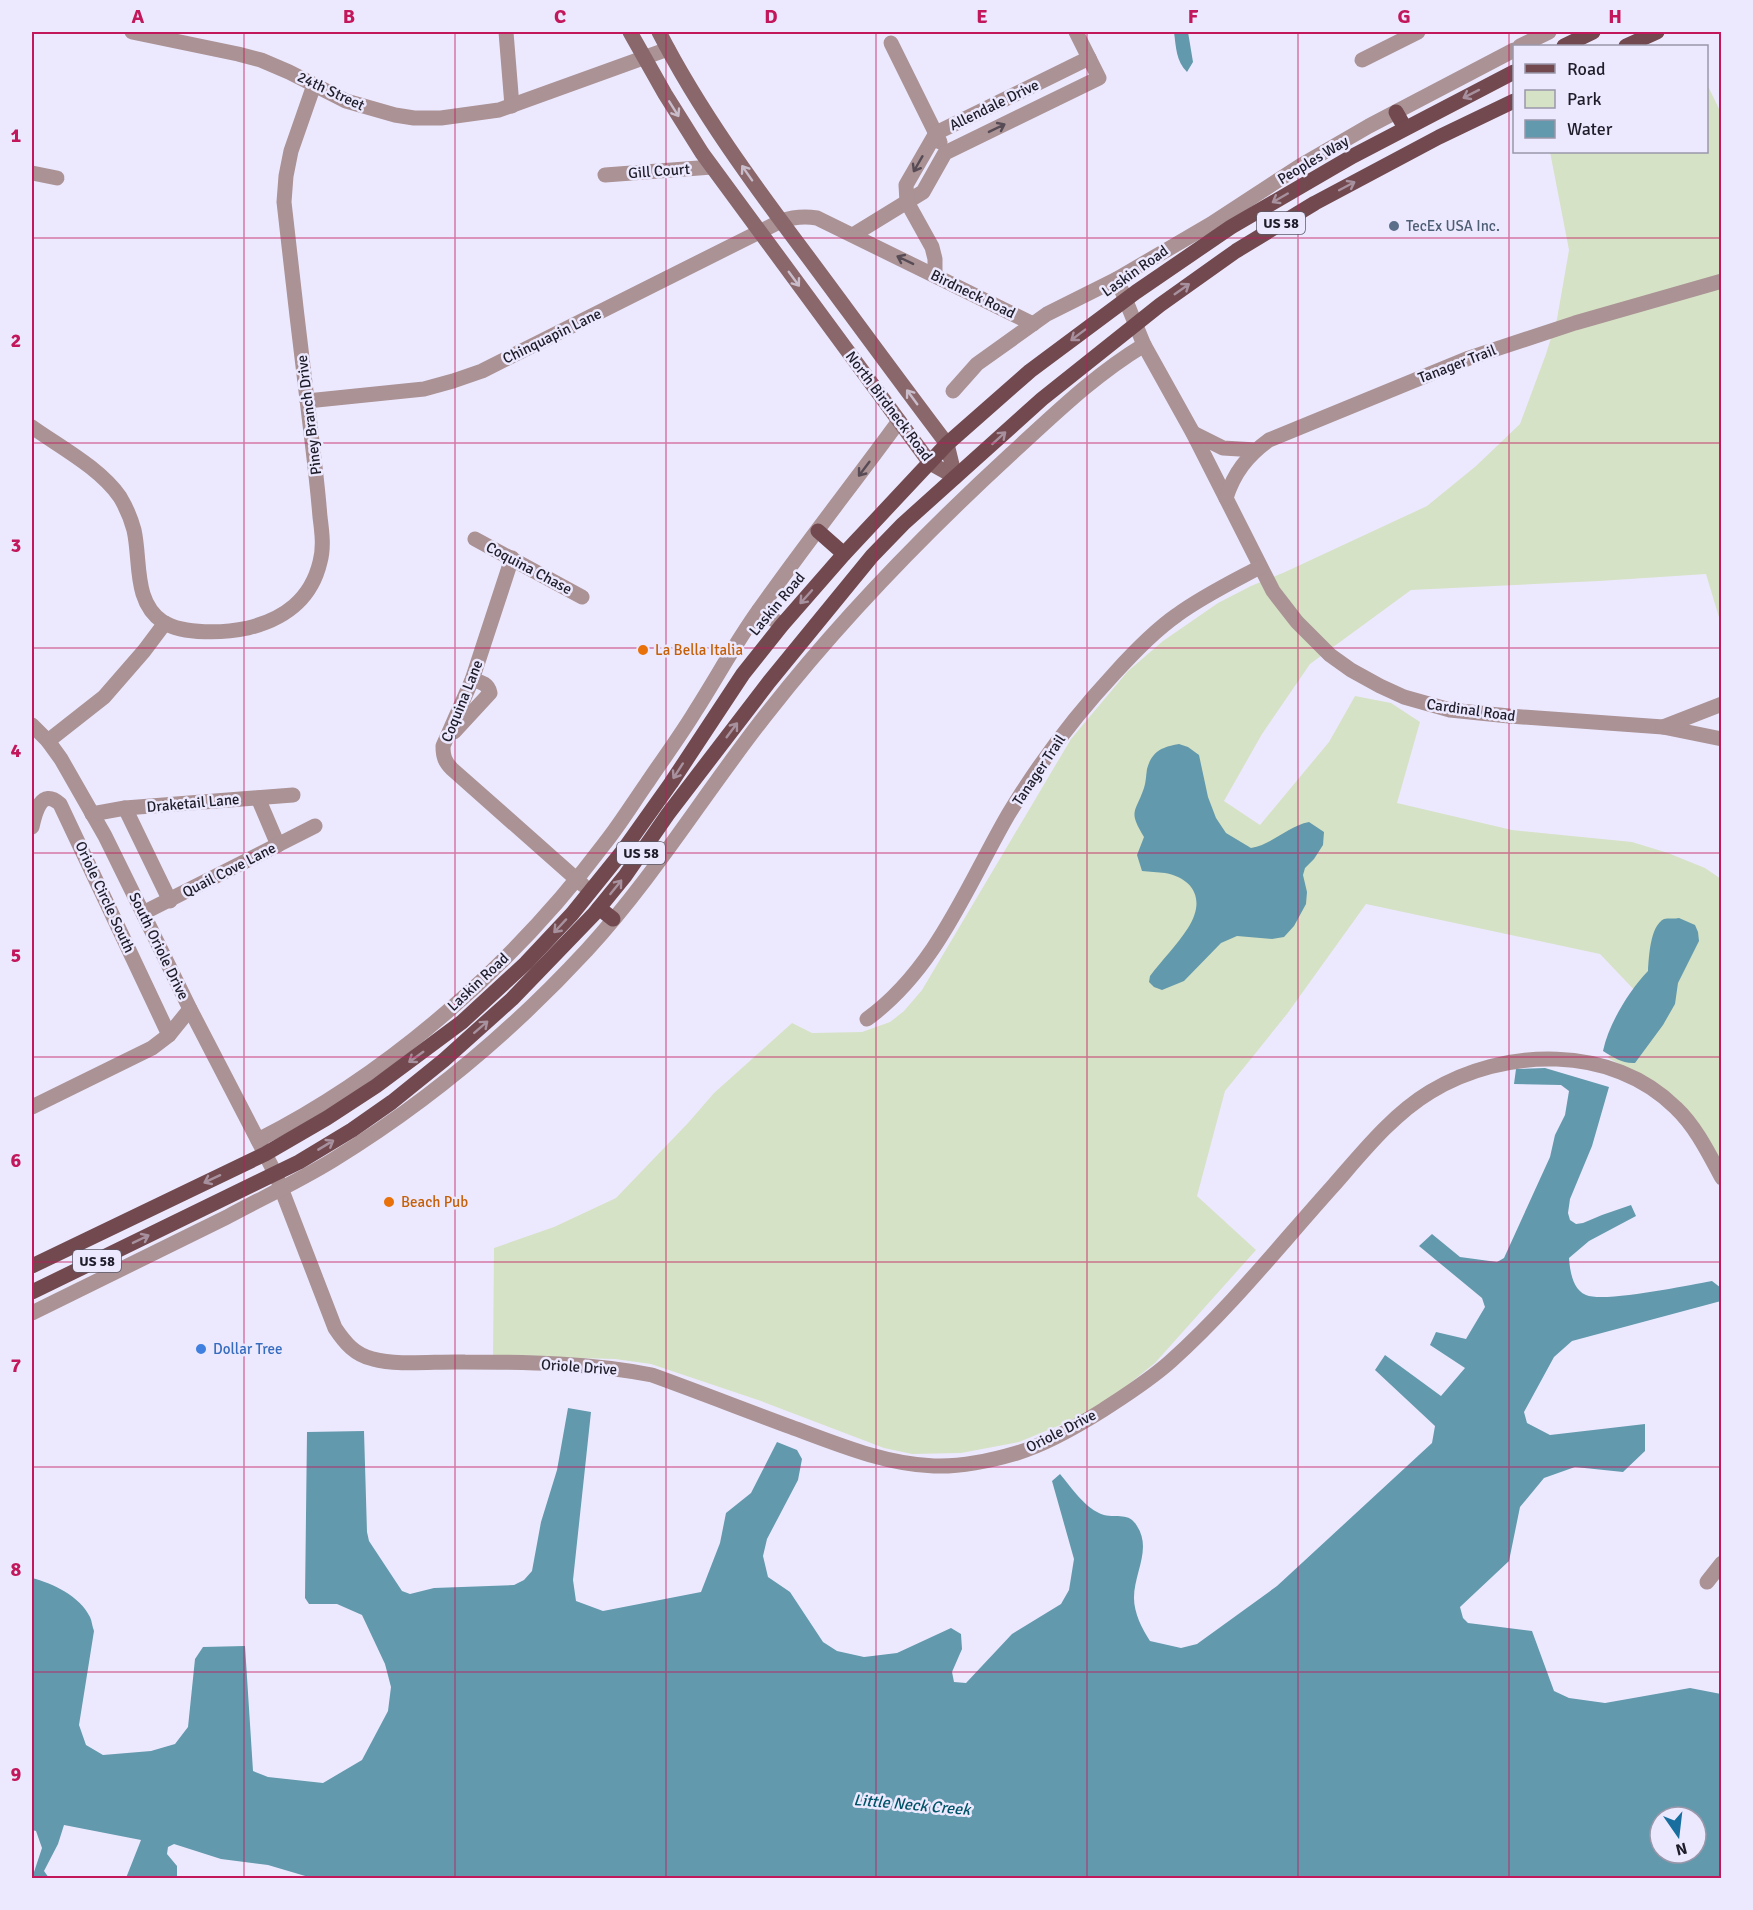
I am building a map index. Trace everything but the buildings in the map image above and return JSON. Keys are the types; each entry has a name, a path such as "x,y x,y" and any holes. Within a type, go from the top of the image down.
{"main road":[{"name":"North Birdneck Road","path":"630,32 665,94 712,167 759,232 930,463 955,477"},
{"name":"North Birdneck Road","path":"659,32 714,127 947,444 955,477"},
{"path":"1566,45 1593,32"},
{"path":"1628,45 1657,32"},
{"name":"Laskin Road","path":"32,1266 265,1154 376,1086 462,1022 526,963 572,914 622,852 743,674 782,625 844,554 947,444 1030,371 1125,300 1231,227 1353,156 1513,73"},
{"name":"US 58","path":"32,1292 279,1182 392,1102 444,1060 553,960 625,876 668,814 769,682 872,556 903,524 1042,399 1135,324 1236,251 1288,219 1438,137 1513,102"},
{"path":"1396,112 1405,128"},
{"path":"1427,117 1438,137"},
{"path":"818,531 844,554"},
{"path":"599,908 613,919"}],"street":[{"name":"24th Street","path":"132,32 238,54 289,72 346,101 414,118 474,115 512,106 668,49"},
{"path":"506,32 512,106"},
{"path":"1076,32 1089,58"},
{"path":"1362,60 1418,32"},
{"path":"1522,45 1549,32"},
{"path":"891,43 945,153"},
{"name":"Peoples Way","path":"1117,279 1211,224 1300,166 1396,112 1513,51"},
{"name":"Allendale Drive","path":"853,235 907,202 923,192 945,153 1099,78 1089,58 936,133 906,185 907,202"},
{"name":"Piney Branch Drive","path":"165,623 193,630 231,632 270,620 289,611 306,595 318,569 323,545 284,202 291,151 314,85"},
{"name":"Gill Court","path":"605,175 712,167"},
{"path":"32,173 57,178"},
{"path":"907,202 932,247 935,275"},
{"name":"Birdneck Road","path":"781,221 792,217 817,218 1033,324 1073,299 1117,279"},
{"name":"Chinquapin Lane","path":"307,401 424,389 482,371 781,221"},
{"path":"1117,279 1135,324"},
{"name":"Tanager Trail","path":"1226,498 1237,471 1256,450 1279,436 1469,358 1563,326 1722,281"},
{"path":"953,391 977,364 1033,324"},
{"name":"Cardinal Road","path":"1135,324 1273,591 1297,622 1330,655 1351,670 1404,697 1450,710 1509,717 1663,727 1722,739"},
{"path":"32,1313 279,1182 332,1160 410,1108 488,1046 553,985 613,919 635,893 769,710 863,601 917,543 969,492 1092,380 1144,345"},
{"name":"Laskin Road","path":"258,1140 352,1084 402,1048 495,968 528,934 607,842 690,720 759,610 899,422"},
{"path":"32,427 109,483 120,497 134,530 143,595 149,608 165,623 104,697 48,741"},
{"path":"1193,433 1223,448 1256,450"},
{"path":"955,477 969,492"},
{"name":"Coquina Chase","path":"475,538 582,597"},
{"name":"Coquina Lane","path":"512,558 472,680 445,740 443,756 447,764 590,891"},
{"name":"Tanager Trail","path":"867,1019 896,996 924,962 955,913 1008,815 1067,729 1097,692 1161,627 1205,597 1260,567"},
{"path":"759,610 782,625"},
{"path":"445,740 489,693 489,688 485,684 472,680"},
{"path":"1663,727 1722,704"},
{"name":"South Oriole Drive","path":"32,725 61,759 92,814 279,1182"},
{"name":"Draketail Lane","path":"92,814 125,808 293,795"},
{"path":"258,798 278,845"},
{"name":"Oriole Circle South","path":"32,827 39,803 50,799 60,804 169,1035"},
{"path":"125,808 170,901"},
{"name":"Quail Cove Lane","path":"143,913 315,826"},
{"path":"32,1107 152,1048 169,1035 190,1010"},
{"name":"Oriole Drive","path":"279,1182 335,1328 344,1341 359,1354 387,1362 547,1364 619,1369 652,1375 861,1453 936,1466 983,1461 1032,1448 1078,1426 1144,1383 1171,1362 1232,1299 1394,1120 1431,1091 1479,1070 1517,1061 1560,1059 1597,1064 1620,1073 1648,1087 1679,1110 1700,1139 1722,1178"},
{"path":"1707,1582 1722,1563"}],"green space":[{"path":"1708,86 1722,115 1721,624 1706,574 1411,590 1310,664 1262,734 1224,801 1260,825 1329,742 1355,696 1391,703 1420,722 1397,803 1512,830 1632,842 1705,868 1721,879 1721,1176 1647,1079 1608,1058 1641,997 1600,954 1366,904 1287,1014 1225,1091 1197,1196 1256,1250 1155,1363 1109,1400 1070,1421 1019,1442 961,1453 912,1454 884,1448 761,1401 651,1364 615,1359 493,1356 494,1248 554,1227 616,1198 714,1093 792,1023 812,1033 862,1032 890,1022 904,1011 922,990 1071,739 1128,671 1163,641 1218,603 1427,506 1476,466 1520,424 1557,319 1569,250 1550,153 1708,153"}],"water":[{"path":"1174,32 1188,32 1193,62 1187,72 1179,58"},
{"path":"1179,744 1199,755 1208,797 1216,818 1226,833 1251,848 1309,822 1324,832 1323,845 1305,868 1303,875 1307,892 1306,904 1294,926 1284,937 1272,939 1237,936 1221,943 1184,981 1162,990 1149,982 1150,976 1188,928 1196,909 1196,901 1190,886 1184,880 1165,873 1142,871 1137,855 1144,837 1136,822 1135,812 1152,758 1163,748"},
{"path":"1679,918 1695,925 1699,941 1678,983 1675,1004 1663,1025 1635,1063 1618,1060 1603,1051 1610,1030 1627,998 1648,971 1651,942 1659,923 1664,919"},
{"name":"Little Neck Creek","path":"1545,1068 1609,1087 1592,1146 1570,1199 1568,1213 1570,1220 1576,1224 1631,1205 1636,1216 1589,1241 1569,1258 1573,1279 1581,1292 1596,1297 1610,1297 1712,1281 1721,1288 1721,1301 1572,1341 1554,1357 1524,1412 1527,1423 1550,1435 1645,1424 1645,1451 1623,1472 1575,1467 1544,1478 1520,1507 1509,1561 1460,1607 1463,1618 1468,1623 1532,1631 1554,1691 1569,1698 1605,1703 1690,1688 1721,1694 1721,1878 312,1878 268,1865 221,1859 174,1844 168,1847 167,1854 177,1866 177,1878 126,1878 141,1840 64,1825 58,1844 44,1871 49,1878 32,1878 42,1848 36,1831 32,1830 32,1578 57,1587 73,1597 91,1619 94,1631 79,1725 86,1745 103,1755 151,1751 175,1744 188,1727 195,1659 203,1647 245,1646 253,1771 268,1777 323,1783 362,1760 388,1711 391,1687 385,1664 362,1615 337,1604 309,1604 305,1598 307,1432 364,1431 369,1541 402,1591 410,1594 434,1588 514,1585 524,1580 532,1571 541,1522 557,1470 568,1408 591,1412 573,1580 576,1601 603,1611 701,1592 720,1543 726,1513 751,1493 777,1442 797,1450 802,1459 798,1480 767,1539 763,1556 768,1577 790,1592 823,1642 837,1651 864,1657 897,1653 951,1628 961,1634 962,1649 952,1672 954,1682 966,1683 1012,1634 1061,1604 1069,1590 1074,1559 1052,1481 1060,1474 1079,1498 1091,1508 1104,1515 1126,1517 1137,1526 1143,1543 1143,1552 1134,1604 1139,1621 1150,1641 1181,1648 1197,1644 1277,1586 1432,1443 1435,1426 1375,1370 1385,1355 1441,1396 1465,1368 1430,1345 1436,1332 1466,1339 1485,1307 1482,1298 1419,1246 1432,1234 1460,1257 1497,1262 1504,1258 1550,1157 1555,1135 1565,1115 1569,1091 1561,1085 1514,1084 1516,1069"}],"place":[{"name":"TecEx USA Inc.","path":"1394,226"},
{"name":"La Bella Italia","path":"643,650"},
{"name":"Beach Pub","path":"389,1202"},
{"name":"Dollar Tree","path":"201,1349"}]}
